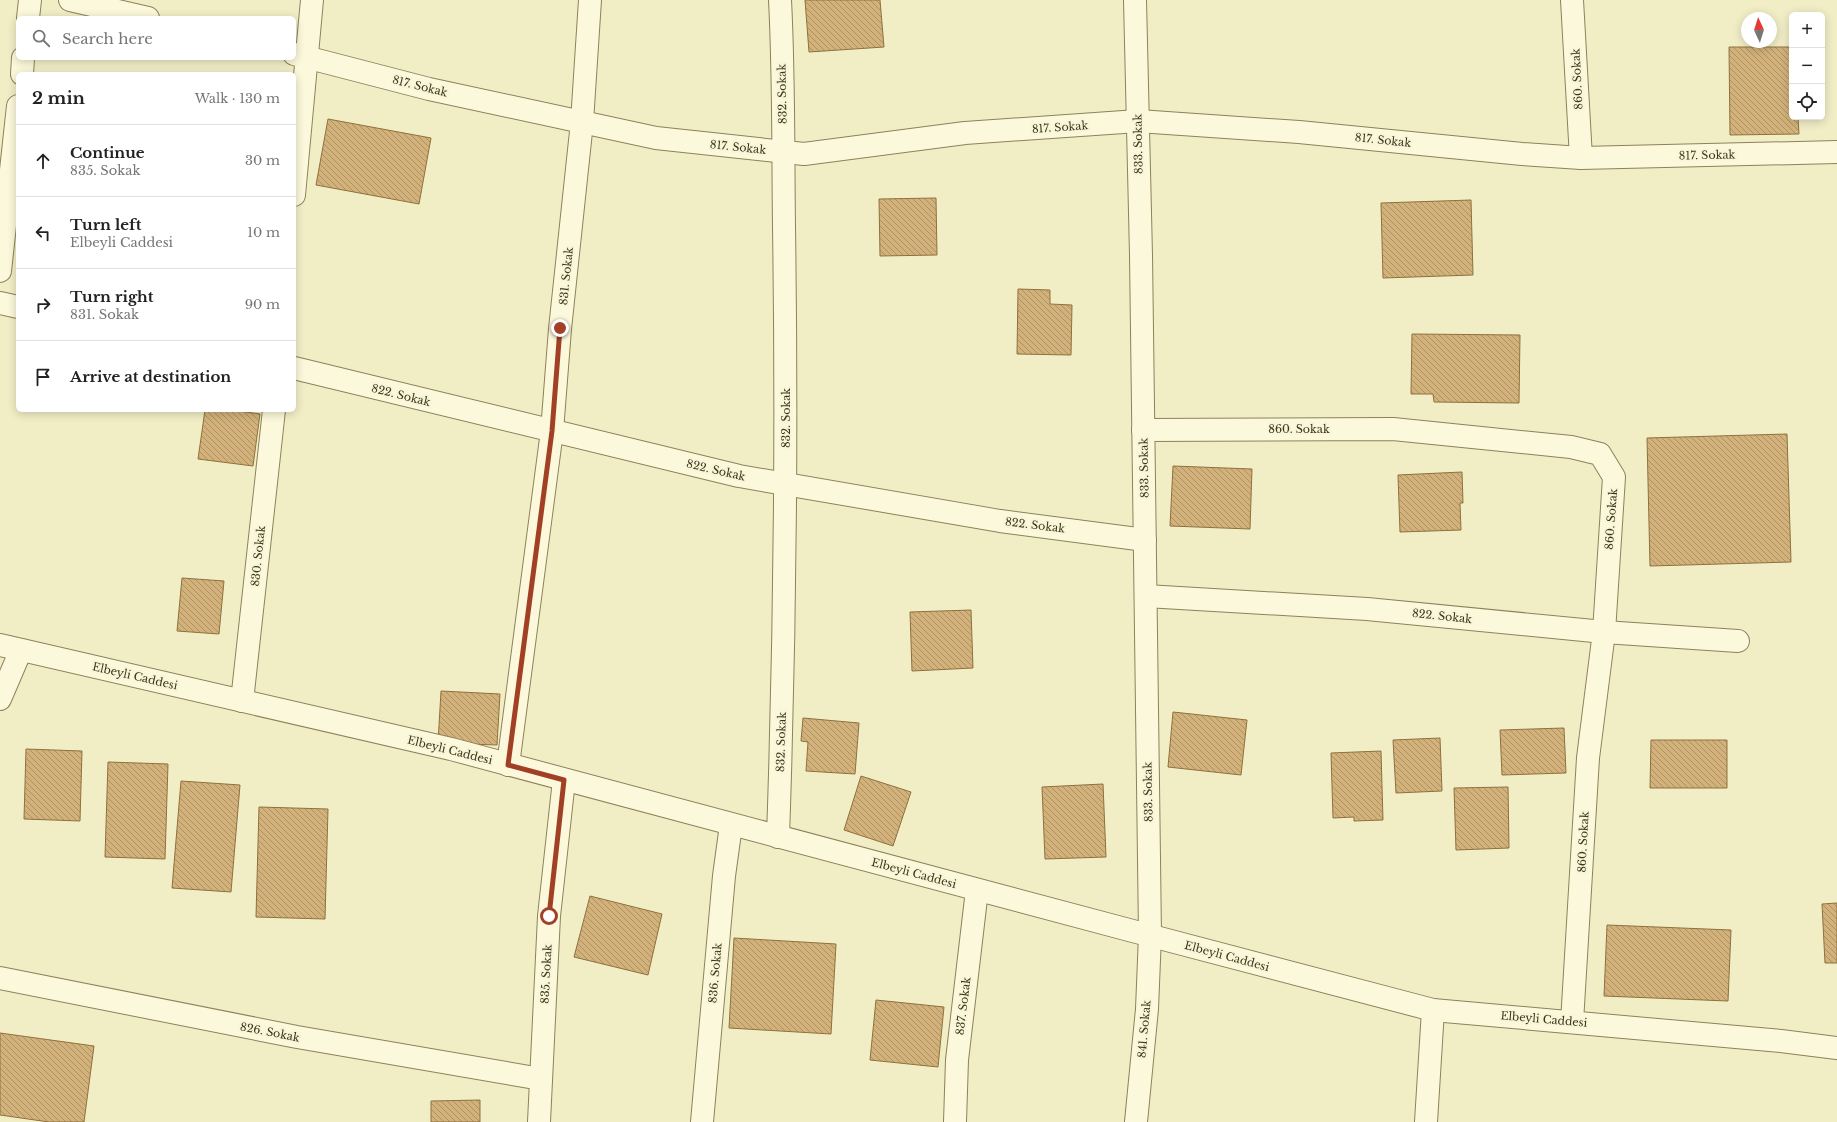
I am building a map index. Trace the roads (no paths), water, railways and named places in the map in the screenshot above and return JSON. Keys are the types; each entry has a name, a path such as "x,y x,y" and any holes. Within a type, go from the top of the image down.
{"street":[{"path":"28,16 30,0"},
{"path":"70,0 139,16"},
{"path":"296,148 300,56 312,0"},
{"name":"831. Sokak","path":"508,765 552,431 560,328 582,122 590,0"},
{"name":"832. Sokak","path":"778,837 782,720 786,484 780,0"},
{"name":"833. Sokak","path":"1135,0 1146,596 1150,935"},
{"name":"860. Sokak","path":"1572,0 1582,158"},
{"name":"817. Sokak","path":"300,56 429,89 656,138 804,154 965,134 1138,121 1298,132 1515,154 1582,158 1837,152"},
{"path":"22,72 23,60"},
{"path":"0,271 16,124"},
{"path":"0,303 16,307"},
{"name":"822. Sokak","path":"296,368 739,476 1000,521 1145,540"},
{"name":"830. Sokak","path":"242,701 274,412"},
{"name":"860. Sokak","path":"1143,430 1393,429 1571,447 1600,454 1614,477 1604,632 1588,758 1572,1022"},
{"name":"822. Sokak","path":"1146,596 1367,609 1604,632 1738,641"},
{"path":"0,699 10,647"},
{"name":"Elbeyli Caddesi","path":"10,647 451,750 1433,1010 1781,1041 1837,1048"},
{"name":"835. Sokak","path":"545,1121 541,1079 549,916 564,780"},
{"name":"836. Sokak","path":"702,1122 724,876 731,825"},
{"name":"837. Sokak","path":"955,1122 957,1060 978,890"},
{"name":"841. Sokak","path":"1136,1122 1147,1009 1150,935"},
{"name":"826. Sokak","path":"0,978 297,1037 541,1079"},
{"path":"1426,1122 1433,1010"}]}
